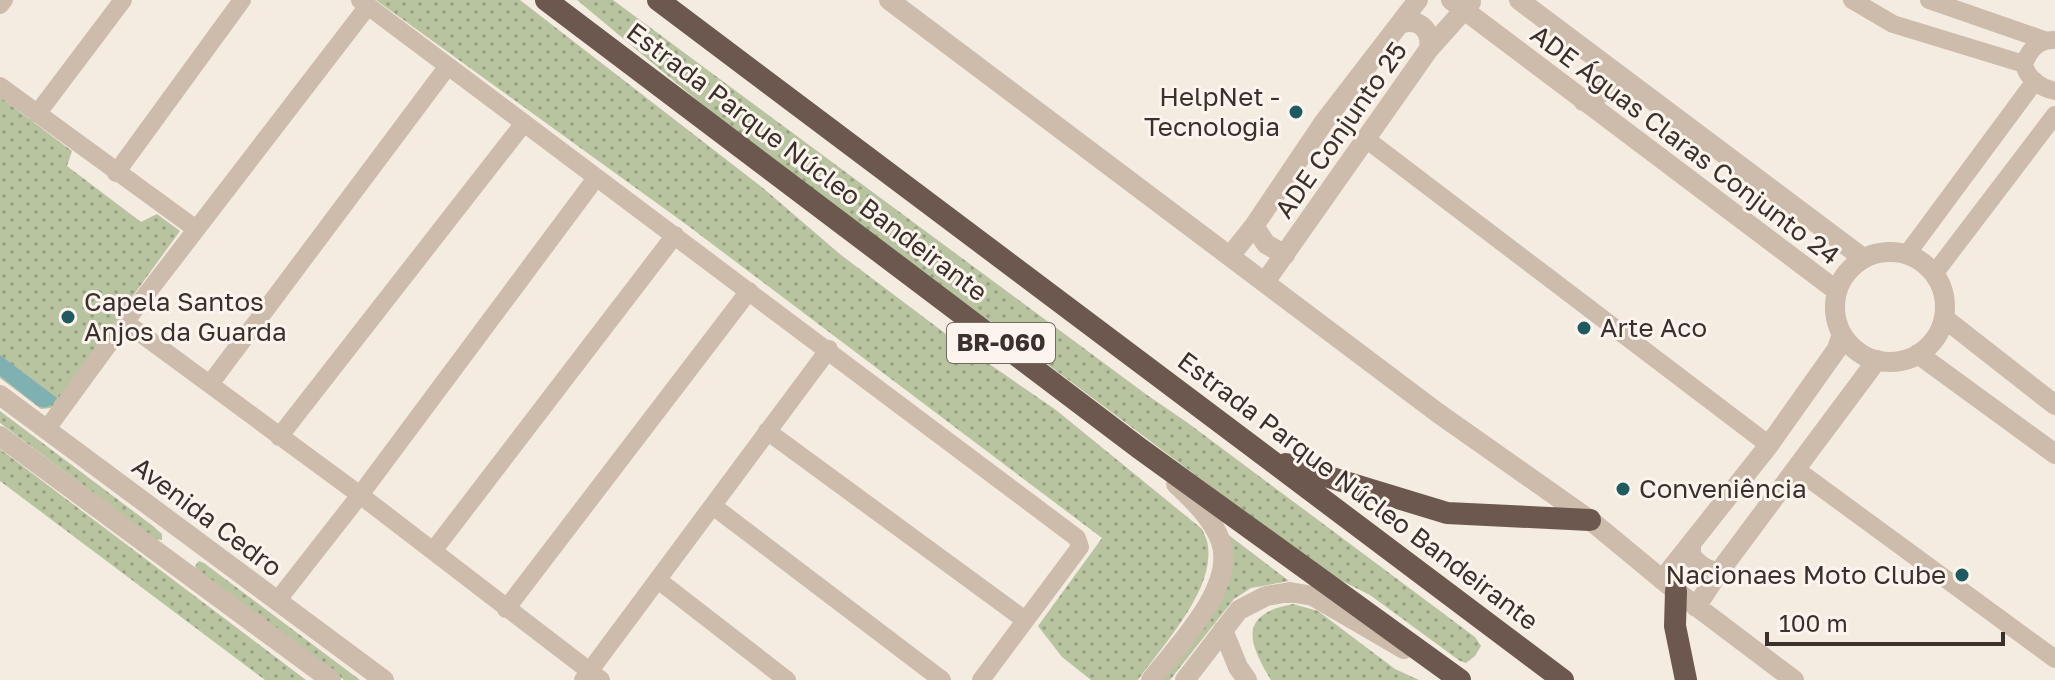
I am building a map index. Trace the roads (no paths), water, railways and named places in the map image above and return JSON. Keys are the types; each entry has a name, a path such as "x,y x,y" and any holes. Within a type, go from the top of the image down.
{"highway":[{"name":"Estrada Parque Núcleo Bandeirante","path":"546,0 1139,448 1460,680"},
{"name":"Estrada Parque Núcleo Bandeirante","path":"658,0 1563,680"},
{"path":"1271,459 1447,513 1590,520"},
{"path":"1669,586 1686,680"}],"street":[{"path":"0,5 4,0"},
{"path":"37,114 123,0"},
{"path":"116,173 242,0"},
{"path":"667,0 693,26"},
{"path":"889,0 1438,413 1590,520 1669,586 1794,680"},
{"name":"ADE Conjunto 25","path":"1230,256 1254,226 1324,122 1418,0"},
{"path":"1519,0 1863,258"},
{"path":"1852,0 1893,24 2024,64"},
{"path":"1929,0 2050,40"},
{"path":"46,430 364,3 1077,538 1080,547 981,680"},
{"name":"ADE Conjunto 25","path":"1265,282 1462,4"},
{"name":"ADE Águas Claras Conjunto 24","path":"1462,4 1583,101 1837,291"},
{"path":"1400,24 1409,20 1418,22 1431,38 1429,49"},
{"path":"2050,40 2032,48 2024,64 2025,72 2035,81 2045,89 2055,91"},
{"path":"210,384 448,66"},
{"path":"1583,101 1593,99 1608,88 1617,75"},
{"path":"1907,254 2035,81"},
{"path":"0,86 196,229"},
{"path":"1934,274 2055,115"},
{"path":"279,437 524,123"},
{"path":"1366,139 1769,445"},
{"path":"277,601 360,495 596,178"},
{"path":"1254,226 1266,244 1285,255"},
{"path":"433,551 675,235"},
{"path":"1884,251 1907,254 1922,262 1934,274 1944,295 1944,318 1939,333 1918,354 1891,362 1863,355 1842,334 1835,305 1837,291 1851,267 1863,258 1884,251"},
{"path":"506,609 749,291"},
{"path":"1944,318 2055,405"},
{"path":"125,322 360,495 591,677 658,580 829,349"},
{"path":"1669,586 1691,545 1769,445 1837,349 1842,334"},
{"path":"1918,354 2055,454"},
{"path":"1696,607 1877,360"},
{"name":"Avenida Cedro","path":"0,395 384,680"},
{"path":"767,431 1025,620"},
{"path":"0,436 331,680"},
{"path":"1139,448 1191,498 1212,524 1224,555 1223,572 1205,609 1151,680"},
{"path":"1797,470 2055,659"},
{"path":"713,506 942,680"},
{"path":"158,552 168,552 175,545 179,528"},
{"path":"1691,545 1691,556 1697,563 1706,570 1719,572"},
{"path":"188,573 183,569 188,556 196,552 210,552"},
{"path":"658,580 787,680"},
{"path":"1188,680 1239,610 1266,596 1290,592 1313,596 1401,648 1440,665"},
{"path":"1223,630 1238,667 1247,680"}],"water":[{"path":"0,355 57,398 53,403 47,407 38,406 0,376"}],"place":[{"name":"HelpNet - Tecnologia","path":"1296,112"},
{"name":"Capela Santos Anjos da Guarda","path":"68,317"},
{"name":"Arte Aco","path":"1584,328"},
{"name":"Conveniência","path":"1623,489"},
{"name":"Nacionaes Moto Clube","path":"1962,575"}]}
